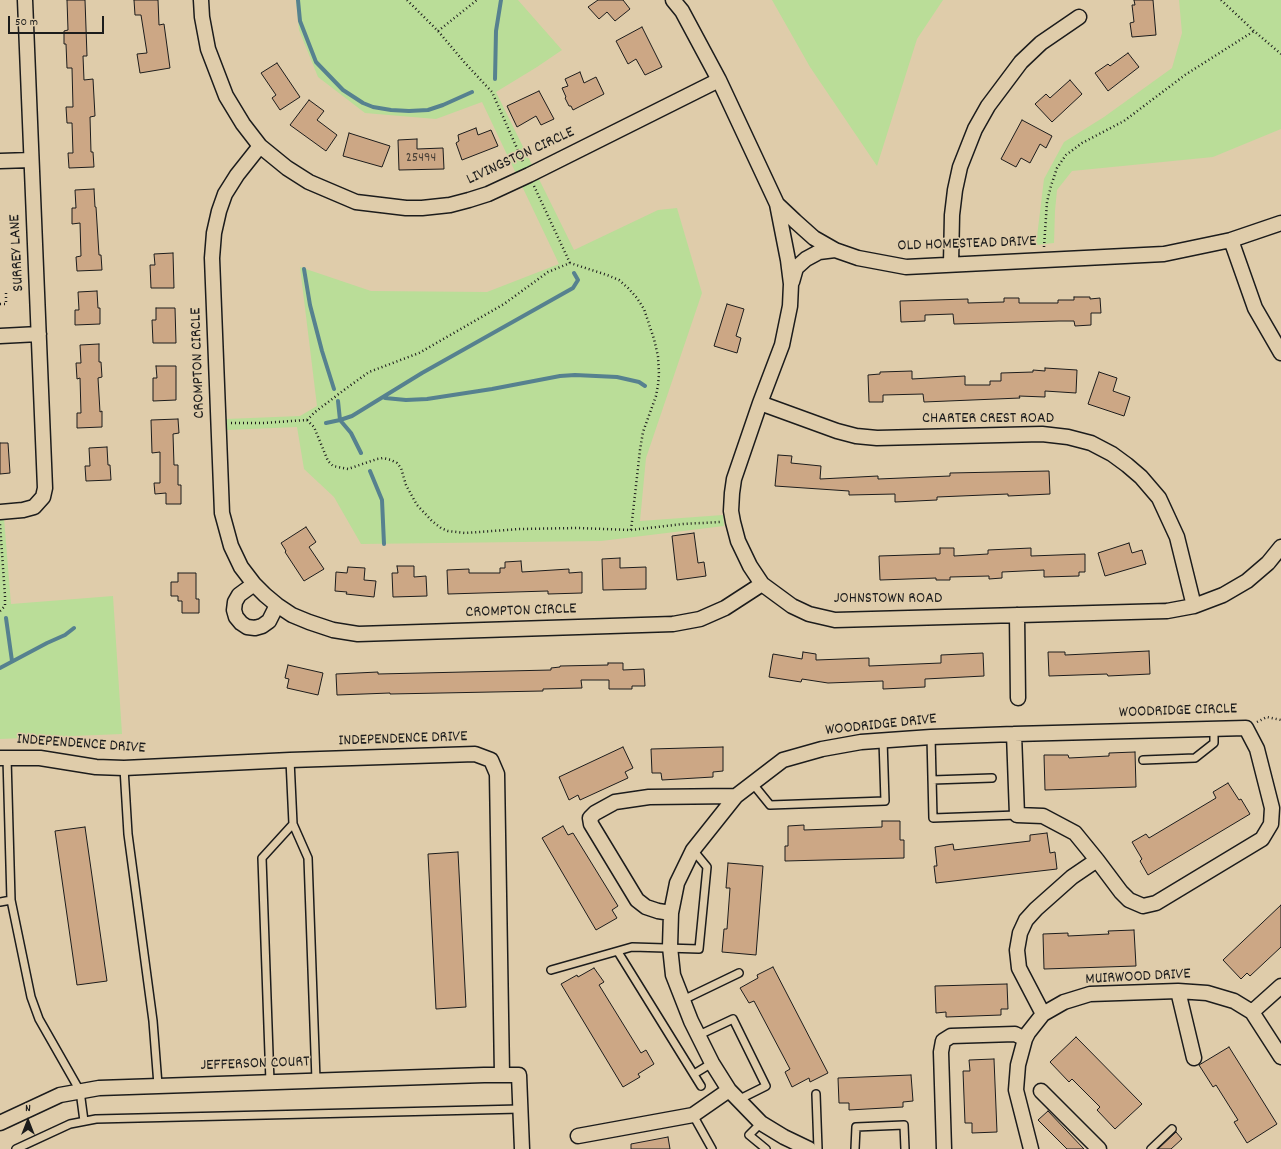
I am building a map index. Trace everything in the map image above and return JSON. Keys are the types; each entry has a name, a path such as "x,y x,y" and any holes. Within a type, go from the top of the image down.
{"street":[{"name":"SURREY LANE","path":"0,512 23,510 34,507 43,497 45,488 24,0"},
{"name":"LIVINGSTON CIRCLE","path":"201,0 202,17 208,49 226,96 243,124 260,146 287,168 316,184 356,202 406,208 435,207 470,200 488,194 720,80"},
{"name":"OLD HOMESTEAD DRIVE","path":"673,0 682,11 720,80 777,204 814,238 834,250 858,258 906,267 1164,254 1231,240 1281,223"},
{"path":"952,264 952,216 955,190 960,167 975,129 988,106 1020,62 1041,43 1079,17"},
{"name":"CROMPTON CIRCLE","path":"260,146 237,175 225,194 214,233 212,258 222,513 231,546 241,567 254,584 277,605 292,615 309,622 332,630 358,634 673,624 700,618 725,608 762,584"},
{"path":"0,161 31,160"},
{"name":"JOHNSTOWN ROAD","path":"777,204 788,260 791,284 790,306 782,345 734,479 732,499 733,522 738,541 744,554 762,584 797,608 809,614 835,620 1167,611 1194,606 1223,595 1247,581 1268,562 1281,547"},
{"path":"1231,240 1255,308 1281,353"},
{"path":"791,284 796,268 806,259 819,252 834,250"},
{"path":"0,336 39,334"},
{"name":"CHARTER CREST ROAD","path":"760,404 837,431 856,436 877,438 1042,434 1068,437 1091,444 1112,454 1127,465 1146,482 1159,498 1177,537 1194,606"},
{"path":"254,584 239,595 235,602 234,610 236,617 241,623 247,627 255,628 262,626 268,621 277,605"},
{"path":"1017,615 1018,698"},
{"name":"WOODRIDGE CIRCLE","path":"1014,734 1246,728 1257,749 1272,808 1271,824 1262,839 1156,903 1143,906 1129,900 1121,892 1075,832 1043,816 1017,815"},
{"path":"1014,734 1017,815"},
{"name":"WOODRIDGE DRIVE","path":"809,1149 784,1137 761,1123 734,1095 712,1063 683,1000 674,975 670,948 671,913 677,882 693,850 736,796 783,760 822,749 861,742 931,737 1014,734"},
{"name":"INDEPENDENCE DRIVE","path":"4,758 40,758 96,766 124,768 290,760 475,754 491,760 497,774 502,1075"},
{"path":"671,913 646,907 637,900 591,824 590,818 595,813 615,802 649,797 736,796"},
{"path":"1043,1014 1019,968 1017,950 1020,933 1026,920 1036,908 1072,877 1097,860"},
{"path":"1252,1012 1281,986"},
{"path":"1178,991 1194,1058"},
{"name":"MUIRWOOD DRIVE","path":"1031,1149 1016,1090 1018,1066 1025,1040 1043,1014 1064,1002 1090,994 1178,991 1207,993 1234,1001 1252,1012 1277,1040 1281,1057"},
{"path":"944,1149 941,1052 943,1040 951,1036 1015,1034 1025,1040"},
{"name":"JEFFERSON COURT","path":"0,1123 60,1095 99,1088 316,1080 518,1075 520,1109"},
{"path":"1041,1091 1099,1149"},
{"path":"578,1136 692,1115 734,1095"},
{"path":"520,1109 522,1149"}],"lane":[{"path":"1143,760 1194,758 1214,743 1214,728"},
{"path":"931,737 933,818 1017,815"},
{"path":"753,784 770,805 884,801 883,740"},
{"path":"4,758 11,900 31,997 39,1019 80,1091 84,1122"},
{"path":"290,760 293,824 308,858 316,1080"},
{"path":"124,768 128,834 153,1021 158,1085"},
{"path":"932,780 992,778"},
{"path":"270,1082 262,858 293,824"},
{"path":"551,970 632,948 699,949 707,867 693,850"},
{"path":"0,902 11,900"},
{"path":"618,952 701,1086"},
{"path":"683,1000 739,973"},
{"path":"699,1035 733,1019 766,1086 734,1095"},
{"path":"694,1074 712,1063"},
{"path":"816,1094 818,1149"},
{"path":"16,1149 70,1124 96,1119 520,1109"},
{"path":"692,1115 712,1149"},
{"path":"761,1123 749,1135 766,1149"},
{"path":"855,1149 856,1127 904,1125 905,1149"},
{"path":"1151,1149 1172,1129"}],"path":[{"path":"407,0 438,31 492,92 570,263"},
{"path":"438,31 477,0"},
{"path":"1222,0 1254,32 1281,54"},
{"path":"1043,260 1046,214 1051,186 1057,168 1066,155 1082,143 1124,121 1185,75 1254,32"},
{"path":"219,423 263,423 307,420 315,412 369,372 419,353 504,304 548,272 570,263 619,280 628,288 644,309 654,338 658,356 658,380 656,396 646,421 640,450 631,530"},
{"path":"0,304 6,304 6,292"},
{"path":"307,420 314,427 328,461 334,466 348,470 383,458 396,463 401,468 406,485 417,505 432,521 448,531 465,533 520,529 577,528 631,530 683,524 733,522"},
{"path":"0,523 5,606 0,611"},
{"path":"1246,728 1267,717 1281,720"}],"green space":[{"path":"296,0 518,0 562,50 496,92 574,250 658,210 677,208 702,293 646,458 640,521 723,515 724,526 601,541 361,544 334,497 304,469 297,427 227,430 226,419 300,416 317,406 300,267 371,291 487,292 559,264 482,102 436,119 365,113 318,77 299,30"},
{"path":"772,0 943,0 917,39 877,166 810,67"},
{"path":"1179,0 1281,0 1281,129 1213,157 1072,171 1057,190 1054,243 1036,245 1044,179 1064,142 1104,117 1172,68 1182,33"},
{"path":"4,518 11,604 113,596 122,734 0,739 0,519"}],"building":[{"path":"67,0 85,0 87,56 83,56 84,80 93,79 95,116 90,117 91,152 93,152 94,167 69,168 68,153 73,153 72,123 67,123 66,107 73,107 72,68 67,68 66,44 64,44 64,31 68,30"},
{"path":"134,0 158,0 159,25 164,24 170,68 140,73 137,54 147,53 141,15 135,15"},
{"path":"598,0 623,0 630,9 615,21 607,12 599,19 588,7"},
{"path":"1134,0 1153,0 1156,35 1132,37 1130,23 1134,22 1132,5 1135,5"},
{"path":"642,27 662,67 645,75 636,59 628,64 616,41"},
{"path":"1128,53 1139,67 1108,91 1095,73 1108,64 1110,66"},
{"path":"277,63 300,97 280,110 272,98 276,95 261,73"},
{"path":"580,72 584,83 596,77 604,94 573,110 565,98 566,97 562,88 568,86 565,79"},
{"path":"1070,80 1082,94 1052,122 1035,104 1046,94 1050,98"},
{"path":"539,91 554,119 541,125 536,116 517,127 507,106"},
{"path":"309,100 324,111 317,120 337,135 326,151 290,125"},
{"path":"1022,120 1052,136 1046,148 1040,144 1030,163 1021,158 1016,167 1001,159"},
{"path":"476,128 478,135 491,130 498,146 462,160 456,143 459,141 458,135"},
{"path":"349,133 390,146 382,167 343,156"},
{"path":"417,139 417,149 443,148 444,169 399,170 398,140"},
{"path":"94,189 99,255 101,255 102,270 77,271 76,257 81,256 80,223 72,224 72,208 76,208 75,190"},
{"path":"173,253 174,288 151,288 150,265 155,265 154,254"},
{"path":"97,291 98,308 100,308 100,324 75,325 75,310 79,310 78,292"},
{"path":"1074,297 1090,297 1090,299 1100,298 1101,313 1091,313 1091,325 1075,326 1074,321 954,324 953,314 925,315 925,321 901,322 900,301 968,299 968,303 1004,302 1004,298 1019,298 1019,303 1058,303 1058,300 1074,300"},
{"path":"727,304 744,309 736,336 741,338 737,353 714,346"},
{"path":"156,308 175,308 176,343 153,343 152,320 156,320"},
{"path":"99,344 99,362 101,362 102,377 98,378 100,412 102,411 102,427 77,428 77,413 81,413 80,378 77,379 76,363 81,363 80,345"},
{"path":"156,366 176,366 176,400 153,401 153,378 157,378"},
{"path":"1045,368 1077,370 1076,393 1045,391 1045,397 1019,396 1020,398 924,402 923,394 883,395 883,402 869,402 868,375 880,374 880,372 912,371 912,379 965,376 965,385 990,385 990,381 1001,381 1001,373 1033,372 1033,370 1045,371"},
{"path":"1099,372 1117,378 1113,391 1130,397 1124,416 1088,404"},
{"path":"178,419 179,433 173,434 174,465 178,465 178,485 181,485 181,504 166,504 166,493 155,494 154,483 160,483 160,452 152,453 151,420"},
{"path":"0,443 8,443 10,473 0,474"},
{"path":"107,447 111,480 86,481 85,466 90,466 89,448"},
{"path":"778,455 792,456 791,463 821,466 820,479 878,476 878,479 950,476 950,473 1049,471 1050,494 937,497 937,500 895,502 895,494 849,495 849,491 775,486"},
{"path":"306,527 316,542 309,547 324,569 304,581 285,552 286,551 281,543"},
{"path":"694,533 698,563 704,562 706,576 677,580 672,536"},
{"path":"1129,543 1132,553 1142,550 1146,564 1105,576 1098,553"},
{"path":"940,548 954,548 954,556 988,554 988,550 1031,548 1031,556 1085,554 1085,572 1079,572 1079,576 1044,577 1044,570 1002,572 1002,578 989,579 989,576 950,577 950,580 936,580 936,578 880,580 879,556 940,554"},
{"path":"620,558 620,568 646,567 646,589 603,590 602,559"},
{"path":"521,561 522,572 569,569 569,573 582,572 582,593 548,594 548,591 448,594 447,570 469,569 469,573 500,573 500,568 505,568 505,562"},
{"path":"397,566 414,566 414,577 426,576 427,596 393,597 392,573 398,573"},
{"path":"348,567 365,568 364,580 376,581 374,597 346,594 347,592 335,591 336,572 347,573"},
{"path":"178,573 196,573 196,599 199,599 199,613 182,613 182,601 178,601 178,596 171,596 171,582 178,582"},
{"path":"1149,651 1150,674 1049,676 1048,652 1065,652 1065,655"},
{"path":"803,652 816,654 816,660 869,658 869,666 941,663 941,655 983,653 984,676 925,679 925,687 883,689 883,681 828,683 802,679 801,682 769,677 773,654 802,659"},
{"path":"608,663 623,663 623,670 644,669 645,686 632,686 632,689 609,689 609,680 581,680 582,688 543,689 543,691 337,695 336,674 378,672 378,674 551,670 551,668 560,666 608,665"},
{"path":"288,665 323,673 318,695 287,688 289,679 285,678"},
{"path":"623,747 633,768 625,772 628,778 580,800 578,795 569,800 559,777"},
{"path":"723,747 723,771 713,772 713,777 662,780 661,773 652,773 651,749"},
{"path":"1135,752 1136,787 1045,790 1044,755 1068,755 1069,758 1109,756 1109,753"},
{"path":"1228,783 1239,800 1241,799 1250,814 1148,875 1140,861 1142,859 1132,842 1146,834 1149,838 1216,798 1213,792"},
{"path":"882,821 900,821 900,840 904,840 904,858 785,861 785,846 788,846 788,826 804,825 804,830 882,827"},
{"path":"563,826 568,835 573,833 618,906 612,910 617,918 596,930 542,838"},
{"path":"85,827 107,981 77,985 55,831"},
{"path":"1047,833 1050,853 1055,852 1057,869 936,883 934,866 937,866 935,847 953,844 954,850 1030,841 1030,835"},
{"path":"458,852 466,1007 436,1009 428,854"},
{"path":"728,863 763,866 756,955 722,952 724,929 727,929 730,888 726,888"},
{"path":"1281,905 1281,947 1250,976 1247,973 1241,979 1223,960"},
{"path":"1134,930 1136,966 1044,969 1043,934 1068,933 1068,936 1109,934 1108,931"},
{"path":"773,967 828,1073 810,1082 809,1078 792,1087 785,1072 790,1069 754,1001 749,1003 740,988 758,978 757,975"},
{"path":"594,968 604,982 599,985 641,1053 646,1050 654,1064 638,1074 640,1077 623,1087 561,984"},
{"path":"1007,984 1008,1009 1001,1009 1001,1015 946,1017 946,1012 936,1013 935,986"},
{"path":"1076,1037 1142,1104 1115,1129 1097,1110 1100,1107 1072,1079 1069,1082 1050,1062"},
{"path":"1229,1047 1277,1124 1247,1143 1234,1122 1238,1120 1216,1085 1213,1087 1199,1065"},
{"path":"994,1059 997,1132 972,1133 972,1123 965,1123 963,1071 970,1071 969,1060"},
{"path":"911,1075 913,1101 903,1102 903,1107 849,1110 849,1103 839,1103 838,1078"},
{"path":"1048,1111 1084,1149 1067,1149 1038,1120"},
{"path":"1176,1132 1182,1139 1171,1149 1158,1149"},
{"path":"668,1137 670,1149 631,1149 631,1144"}],"waterway":[{"path":"298,0 300,21 316,62 343,90 363,103 373,107 391,110 428,110 472,92"},
{"path":"495,79 496,31 501,0"},
{"path":"304,269 310,305 334,389"},
{"path":"326,423 352,416 422,373 573,288 578,280 574,273"},
{"path":"385,398 406,400 427,399 492,389 560,376 575,375 617,377 639,382 645,386"},
{"path":"338,401 340,420 351,433 361,453"},
{"path":"370,471 382,500 384,544"},
{"path":"6,618 12,661"},
{"path":"0,668 65,635 74,628"}]}
